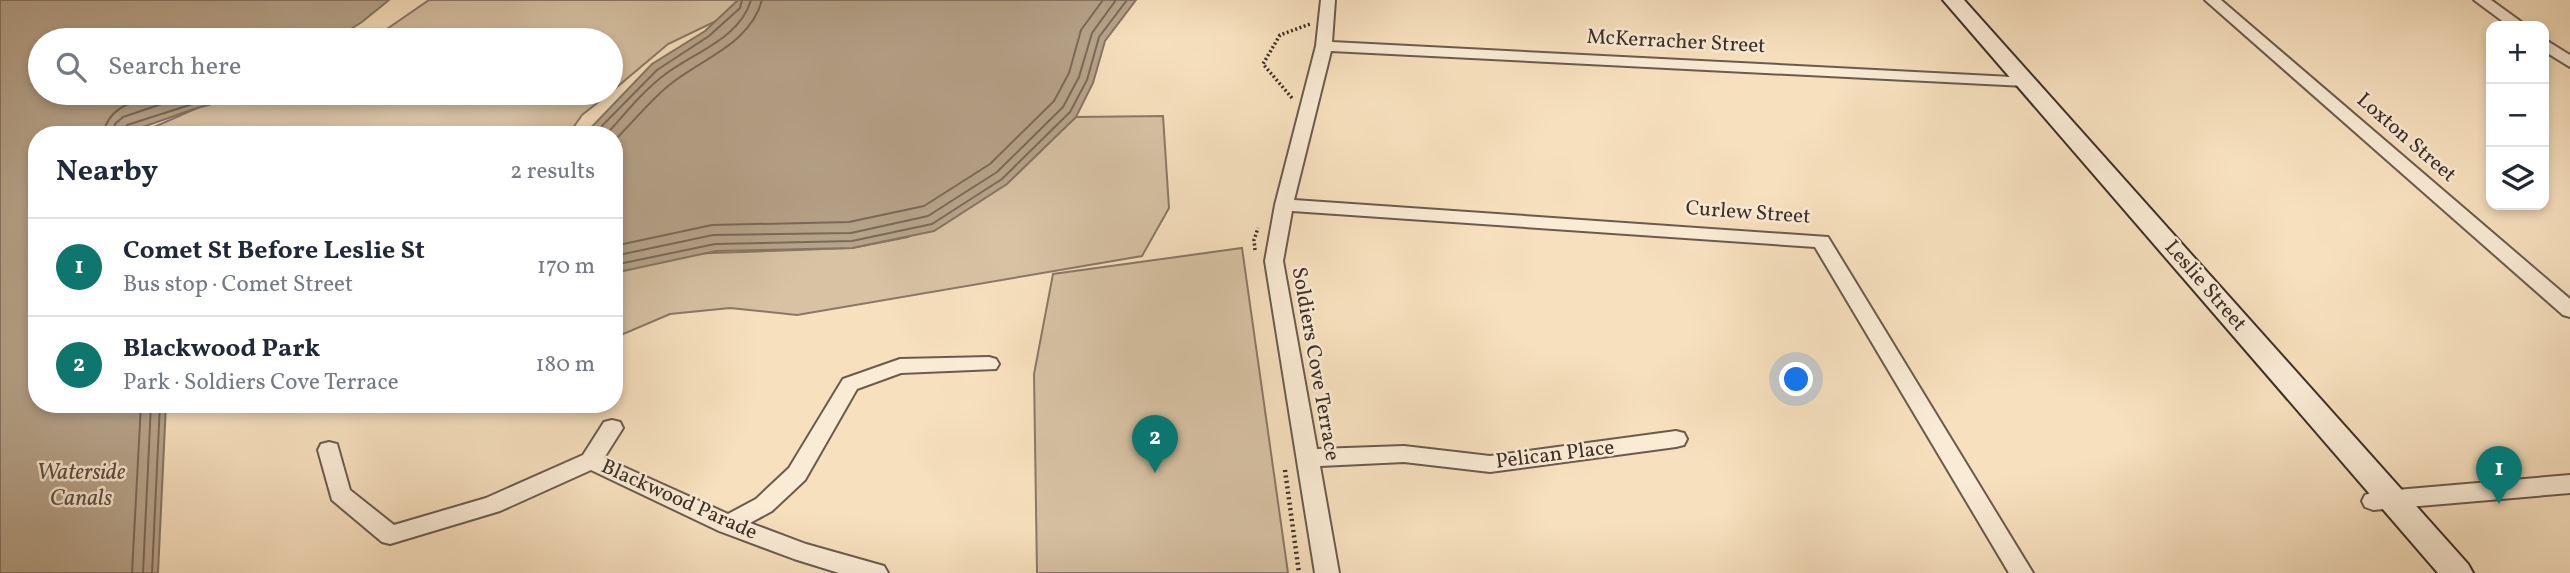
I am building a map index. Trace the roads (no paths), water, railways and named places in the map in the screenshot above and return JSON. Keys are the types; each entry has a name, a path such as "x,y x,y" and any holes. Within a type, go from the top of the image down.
{"street":[{"name":"Soldiers Cove Terrace","path":"1326,573 1309,458 1274,261 1284,205 1324,46 1328,0"},
{"name":"Leslie Street","path":"1937,0 2017,81"},
{"name":"Leslie Street","path":"1953,0 2017,81 2383,500 2457,573"},
{"name":"Loxton Street","path":"2212,0 2570,310"},
{"path":"2481,0 2512,21"},
{"name":"McKerracher Street","path":"1324,46 2017,81"},
{"path":"2549,47 2570,62"},
{"name":"Curlew Street","path":"1284,205 1821,241 2021,573"},
{"path":"727,525 764,505 797,474 850,384 900,366 989,364"},
{"path":"591,461 612,428"},
{"name":"Pelican Place","path":"1309,458 1404,454 1490,464 1676,439"},
{"name":"Blackwood Parade","path":"329,450 340,494 390,535 492,505 591,461 727,525 822,561 876,573"},
{"path":"2383,500 2570,484"},
{"name":"Leslie Street","path":"2383,500 2436,573"}],"water":[{"name":"Waterside Canals","path":"0,0 389,0 352,28 28,28 28,105 208,105 146,126 28,126 28,413 166,413 158,573 0,573"},
{"path":"738,0 1136,0 1105,41 1093,83 1076,117 1007,184 934,231 852,248 716,251 623,271 623,126 593,126 613,105 623,105 623,94 652,64 705,31"}],"place":[{"name":"Blackwood Park","path":"1155,473"},
{"name":"Comet St Before Leslie St","path":"2499,504"}]}
